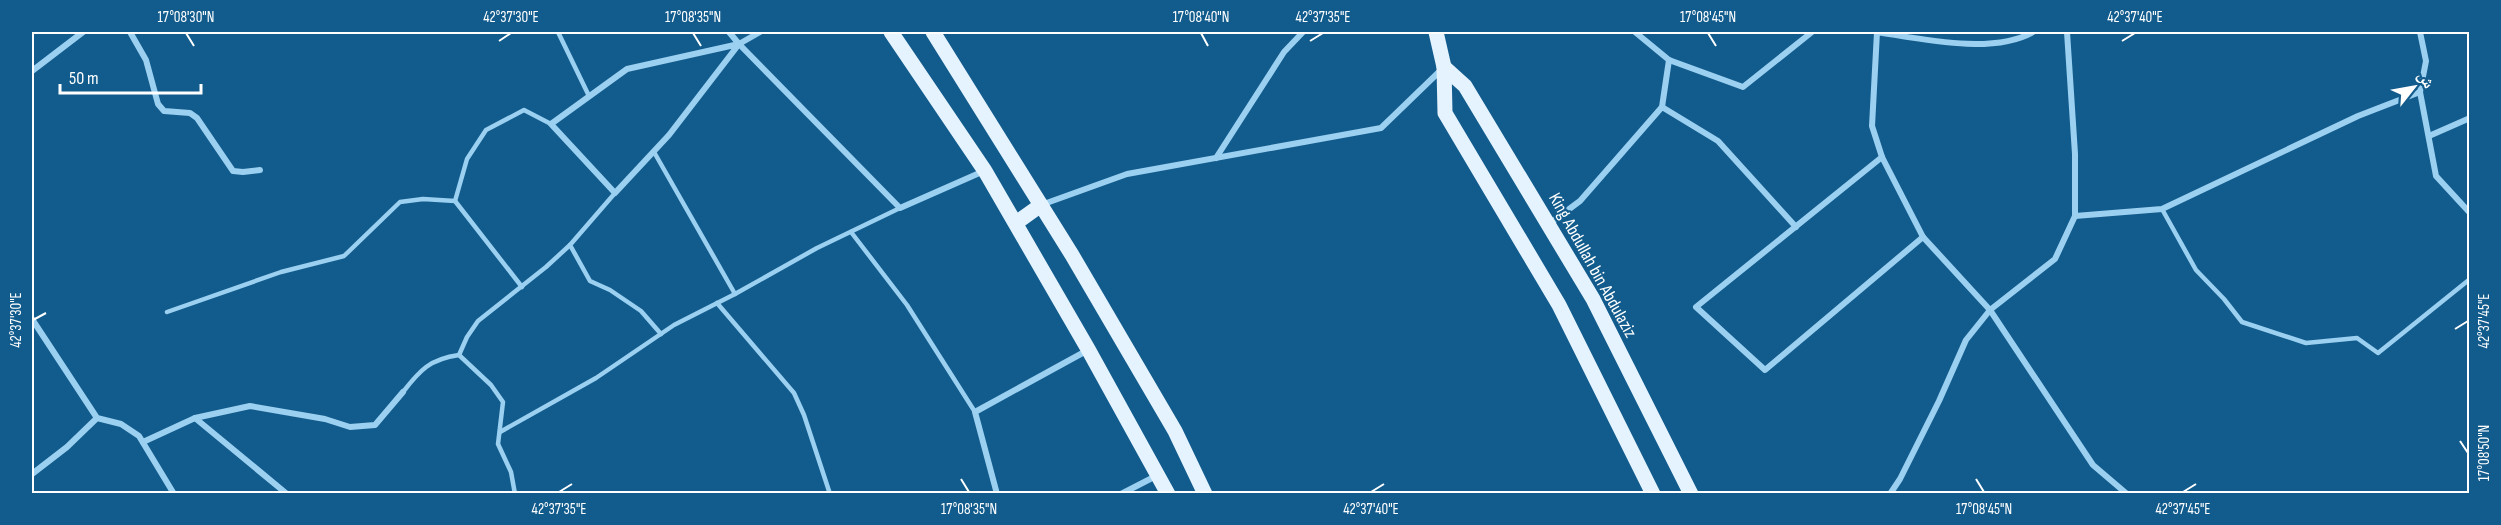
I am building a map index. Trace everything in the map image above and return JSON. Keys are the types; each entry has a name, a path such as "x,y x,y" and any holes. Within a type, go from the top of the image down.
{"main road":[{"path":"891,32 985,171 1159,474 1168,494"},
{"path":"933,32 1041,205 1175,431 1205,494"},
{"path":"1436,32 1444,67 1446,113 1558,305 1653,494"},
{"name":"King Abdullah bin Abdulaziz","path":"1444,67 1465,86 1593,299 1691,494"},
{"path":"1016,223 1041,205"}],"street":[{"path":"32,71 83,32"},
{"path":"130,32 146,60 158,104 164,111 190,113 197,118 233,171 260,170"},
{"path":"729,32 900,208 985,171"},
{"path":"739,44 654,152 615,193 551,124 627,69 739,44 760,32"},
{"path":"1216,158 1284,52 1303,32"},
{"path":"1635,32 1669,60 1743,87 1812,32"},
{"path":"2033,32 1995,43 1938,42 1877,32 1872,126 1882,157 1923,237 1990,310 2093,465 2127,494"},
{"path":"1890,494 1940,401 1966,340 1990,310 2055,259 2075,216 2075,154 2067,32"},
{"path":"2420,32 2426,61 2420,92 2436,176 2469,213"},
{"path":"1549,224 1580,201 1662,107 1669,60"},
{"path":"1041,205 1127,174 1381,128 1444,67"},
{"path":"2075,216 2162,209 2358,116 2420,92"},
{"path":"1662,107 1718,141 1796,226"},
{"path":"2429,136 2469,118"},
{"path":"1882,157 1696,307 1765,370 1923,237"},
{"path":"32,319 97,418 121,424 139,436 174,494"},
{"path":"997,494 975,412 1088,349"},
{"path":"143,442 195,418 250,406 325,419 350,427 375,424 403,392"},
{"path":"32,474 67,447 97,418"},
{"path":"195,418 287,494"},
{"path":"1121,494 1159,474"}],"lane":[{"path":"558,32 589,96"},
{"path":"455,201 467,159 486,130 524,110 551,124"},
{"path":"654,152 735,294"},
{"path":"459,355 478,321 522,287 570,245 615,193"},
{"path":"167,312 281,272 344,256 400,202 423,199 455,201 522,287"},
{"path":"500,432 596,378 661,334 900,208"},
{"path":"2162,209 2196,270 2224,298 2242,322 2306,343 2357,338 2378,353 2469,279"},
{"path":"851,232 907,304 975,412"},
{"path":"570,245 590,281 610,290 641,311 661,334"},
{"path":"717,303 794,393 804,415 830,494"},
{"path":"403,392 417,374 440,357 459,355 491,385 502,402 498,444 511,472 515,494"}]}
